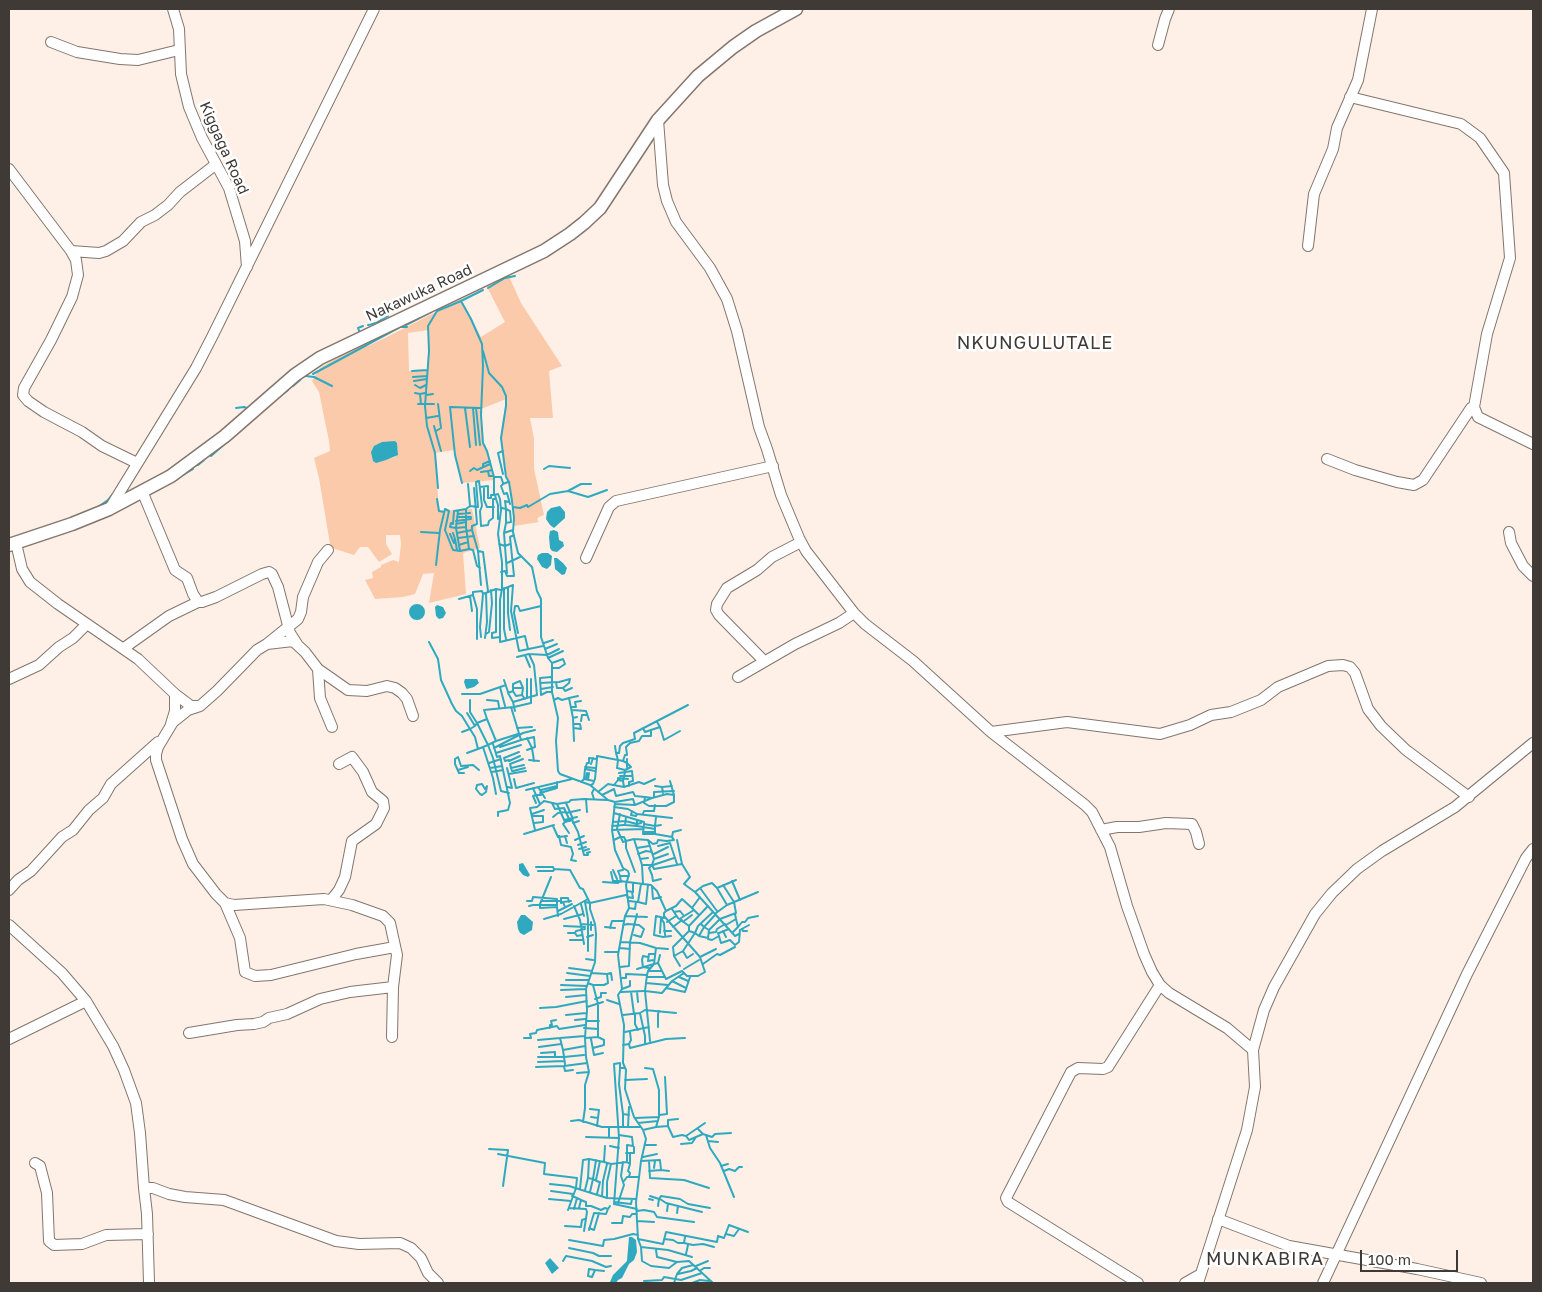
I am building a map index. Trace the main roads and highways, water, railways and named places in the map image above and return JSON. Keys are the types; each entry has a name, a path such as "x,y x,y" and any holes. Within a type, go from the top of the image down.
{"main road":[{"name":"Nakawuka Road","path":"12,544 72,524 109,509 171,476 208,450 295,375 320,358 544,251 570,234 600,208 658,120 698,76 733,47 796,9"}],"water":[{"path":"395,441 397,443 398,455 376,463 373,461 371,452 374,446 382,442"},
{"path":"560,506 565,512 565,518 554,528 546,519 547,512 551,508"},
{"path":"550,531 558,532 559,540 563,542 564,546 557,552 552,551 550,548"},
{"path":"548,553 552,556 551,565 547,569 542,567 537,559 538,555"},
{"path":"554,558 557,558 567,568 565,574 562,575 555,569"},
{"path":"417,604 423,606 425,612 423,618 417,620 411,618 409,612 411,606"},
{"path":"437,605 443,607 446,613 443,618 439,619 436,616 435,607"},
{"path":"465,679 477,679 479,683 467,689 464,682"},
{"path":"523,863 530,875 528,877 519,870 519,864"},
{"path":"521,915 525,915 533,922 532,930 524,935 518,929 517,922"},
{"path":"629,1237 636,1240 637,1252 634,1260 629,1264 622,1278 616,1283 611,1283 613,1275 627,1261"},
{"path":"550,1258 559,1268 552,1274 545,1263"}],"waterway":[{"path":"488,288 505,278 515,276"},
{"path":"483,290 461,301 482,344 481,415 483,443 494,477 494,495 498,494 500,499 501,510 498,534 502,562 500,642 525,636 528,649"},
{"path":"438,488 435,453 427,426 425,406 429,351 428,326 437,311 461,301"},
{"path":"406,325 431,312"},
{"path":"368,325 388,316"},
{"path":"360,333 358,328 363,326"},
{"path":"313,374 400,327 407,327"},
{"path":"483,351 489,373 502,387 506,396 501,438 506,477 509,482 512,501 513,532 518,553 532,567 537,591 541,599 541,637 548,658 552,663 552,692 558,718 556,741 558,771 560,774 590,785 608,800 615,802 612,830 615,850 623,868 629,874 626,885 629,908 625,916 618,955 622,989 618,995 624,1025 623,1063 626,1070 625,1089 634,1117 643,1130 646,1139 636,1202 638,1239 641,1247 642,1261 651,1266 669,1268 677,1262 689,1261 713,1283"},
{"path":"412,371 427,370"},
{"path":"306,376 314,377 332,386"},
{"path":"413,377 427,376"},
{"path":"414,381 427,379"},
{"path":"293,386 300,380"},
{"path":"415,385 420,388 426,385"},
{"path":"251,405 272,387"},
{"path":"280,396 288,390"},
{"path":"415,393 425,393"},
{"path":"420,394 421,404"},
{"path":"426,395 433,394"},
{"path":"418,404 434,404"},
{"path":"436,431 441,428 438,404"},
{"path":"236,408 244,407 247,408 247,411"},
{"path":"462,483 455,455 450,407 480,408"},
{"path":"465,408 470,447"},
{"path":"473,408 476,445"},
{"path":"476,408 480,445"},
{"path":"426,418 438,416"},
{"path":"434,426 441,451"},
{"path":"211,456 228,441"},
{"path":"503,451 498,453 503,474"},
{"path":"198,465 204,460"},
{"path":"483,467 483,464 490,461"},
{"path":"470,471 474,468 477,470 490,464"},
{"path":"544,469 549,466 570,468"},
{"path":"183,475 193,469"},
{"path":"492,470 488,471 489,476 493,476"},
{"path":"481,472 488,471"},
{"path":"494,477 501,477 503,483"},
{"path":"479,481 482,506 480,511 481,526 488,525 489,521 493,518 493,499 496,499 495,495"},
{"path":"468,484 470,506 478,507 476,482 479,481"},
{"path":"508,482 501,486 504,494 507,493 510,504"},
{"path":"568,491 581,484 591,484"},
{"path":"480,487 488,486 488,498 494,495"},
{"path":"484,487 484,500 487,507 494,507"},
{"path":"474,488 477,524 472,526 472,530 478,551 481,585"},
{"path":"513,507 520,508 527,505 528,507 550,494 568,491 588,497 607,490"},
{"path":"98,507 113,494"},
{"path":"437,499 439,511 444,512"},
{"path":"496,499 498,519"},
{"path":"504,533 506,523 511,522 510,511 506,509 505,501 509,502"},
{"path":"458,511 456,528 466,527 466,509 470,506"},
{"path":"502,508 506,509 506,523"},
{"path":"436,565 440,530 445,509 449,511 445,530 453,550 460,551"},
{"path":"466,509 454,511 453,524 451,523 450,527 456,528 460,551 473,550 477,566 480,568"},
{"path":"458,514 470,513"},
{"path":"457,517 471,517"},
{"path":"456,521 471,519"},
{"path":"456,524 466,522"},
{"path":"466,527 469,549"},
{"path":"457,533 472,530"},
{"path":"507,573 504,533 513,530"},
{"path":"421,532 439,533"},
{"path":"453,533 455,539"},
{"path":"450,534 454,543 455,539 457,550"},
{"path":"501,572 505,571 507,576 514,576 510,537 514,535"},
{"path":"458,538 474,536"},
{"path":"459,545 468,542"},
{"path":"499,544 505,546 510,544"},
{"path":"478,551 483,552 488,591"},
{"path":"507,563 520,557"},
{"path":"459,599 473,595 473,592 482,591 483,594 513,585 511,611 519,651 543,646"},
{"path":"508,587 510,630"},
{"path":"504,588 504,629 506,639"},
{"path":"486,634 489,632 492,603 491,590"},
{"path":"496,590 496,632 492,633 492,638 500,637"},
{"path":"485,638 487,622 486,593"},
{"path":"481,637 483,594"},
{"path":"473,595 477,609 477,639"},
{"path":"470,596 472,611"},
{"path":"518,633 514,613 515,606 518,606 520,611 541,606"},
{"path":"544,643 553,640"},
{"path":"429,642 438,659 441,680 452,704 470,729 475,726"},
{"path":"545,649 557,644"},
{"path":"517,657 529,654 547,655 559,649"},
{"path":"548,658 563,651"},
{"path":"529,654 534,665 537,695"},
{"path":"525,655 530,667"},
{"path":"552,663 563,659 565,664 559,668 552,668"},
{"path":"551,677 540,678 541,695 552,692"},
{"path":"527,679 527,698"},
{"path":"470,700 470,712 477,723 487,719 484,710 531,703 531,679"},
{"path":"540,683 559,682 570,679 569,683 563,688"},
{"path":"504,680 508,692"},
{"path":"515,711 508,693 513,691 513,684 520,681 523,688 522,695 525,699"},
{"path":"556,682 557,688 563,688 565,691 572,688"},
{"path":"462,694 480,694 506,685"},
{"path":"500,687 505,706"},
{"path":"541,689 553,687"},
{"path":"513,688 523,688"},
{"path":"513,691 516,696 522,695"},
{"path":"513,702 537,695"},
{"path":"569,698 578,696"},
{"path":"554,700 569,698 573,718"},
{"path":"487,700 498,701 499,707"},
{"path":"572,707 576,707 575,702 581,701"},
{"path":"581,782 584,779 589,758 597,759 597,756 618,760 616,753 619,753 620,746 635,739 634,733 688,705"},
{"path":"511,707 521,740 534,737 535,747 527,750"},
{"path":"572,710 586,711 589,720"},
{"path":"467,713 475,726 477,723 488,745 478,749"},
{"path":"581,721 582,715 587,715"},
{"path":"574,741 573,718 577,717"},
{"path":"487,719 496,741 488,745 501,791 509,793"},
{"path":"643,728 645,732 660,727 657,722"},
{"path":"574,724 580,724 581,729 574,728"},
{"path":"517,728 532,727"},
{"path":"660,727 664,740 680,731"},
{"path":"462,732 470,729 475,737 478,749 467,753"},
{"path":"494,748 523,733 535,730"},
{"path":"631,767 625,770 617,768 618,760 623,761 625,755 627,755 626,747 630,743 639,741 642,736 651,736 651,730"},
{"path":"496,741 518,734"},
{"path":"527,738 532,748 534,761"},
{"path":"500,746 521,740"},
{"path":"493,744 497,757 500,756 510,803 508,810 498,812 498,816"},
{"path":"496,753 521,745"},
{"path":"615,746 616,753"},
{"path":"483,747 496,794"},
{"path":"509,760 505,761 504,758 519,752"},
{"path":"509,761 520,756"},
{"path":"464,773 459,773 455,764 455,759 458,757 461,766 473,765 479,770"},
{"path":"591,764 593,758"},
{"path":"489,763 501,759"},
{"path":"511,768 510,764 523,759"},
{"path":"591,785 595,779 597,759"},
{"path":"623,761 627,763 627,759"},
{"path":"529,760 539,761"},
{"path":"627,767 627,763 631,767"},
{"path":"512,771 511,768 524,765"},
{"path":"490,768 502,766"},
{"path":"458,770 468,767"},
{"path":"585,767 595,768"},
{"path":"507,768 512,788 508,787"},
{"path":"513,771 525,768"},
{"path":"585,769 595,771"},
{"path":"492,772 503,770"},
{"path":"509,774 526,771"},
{"path":"619,773 632,771 633,781 629,782 629,786"},
{"path":"624,787 625,772"},
{"path":"586,779 587,773"},
{"path":"588,780 589,773"},
{"path":"620,776 632,776"},
{"path":"618,780 618,778 628,779"},
{"path":"514,779 516,788 534,783"},
{"path":"526,790 572,779"},
{"path":"584,779 594,781"},
{"path":"598,792 608,784 624,787 639,782 644,784 655,779"},
{"path":"614,785 618,780 623,781"},
{"path":"670,781 674,795 674,802 666,806 649,806 644,803 645,797 674,795"},
{"path":"540,793 557,788 557,782"},
{"path":"482,784 485,789 487,786 486,792 482,795 476,789 477,785 482,784"},
{"path":"541,790 557,786"},
{"path":"655,786 662,787"},
{"path":"663,793 662,787 672,786"},
{"path":"538,787 545,798"},
{"path":"533,788 536,795 541,795"},
{"path":"594,789 592,793 594,799"},
{"path":"602,795 614,789 616,796 633,792 635,796 645,797"},
{"path":"654,797 654,792 674,791"},
{"path":"536,795 540,804"},
{"path":"536,795 533,796 536,803"},
{"path":"615,804 635,805 652,798"},
{"path":"586,799 587,812"},
{"path":"615,802 633,799 635,805"},
{"path":"535,830 530,808 537,807 544,801 557,804 571,800 607,800"},
{"path":"552,803 555,809 564,808 570,821"},
{"path":"566,803 573,819"},
{"path":"557,804 565,822 563,824 569,833"},
{"path":"643,814 644,811 654,811 655,805"},
{"path":"614,807 628,809 637,814 672,818"},
{"path":"532,814 544,810"},
{"path":"566,813 580,810"},
{"path":"632,811 631,815 636,816 637,814"},
{"path":"553,817 558,813 565,812"},
{"path":"614,813 655,826 655,834 672,837"},
{"path":"620,814 617,829 623,842 626,841 626,848 635,872"},
{"path":"533,816 543,816 543,822 534,823"},
{"path":"564,820 577,817"},
{"path":"626,817 625,825 637,826"},
{"path":"656,817 655,826 661,825"},
{"path":"565,822 572,820 578,832 584,855 588,855 587,853 590,852"},
{"path":"637,820 637,826 655,829"},
{"path":"573,823 579,821"},
{"path":"625,821 637,824 641,822"},
{"path":"613,822 625,821"},
{"path":"644,824 643,834 655,834"},
{"path":"524,834 554,825"},
{"path":"612,826 624,825"},
{"path":"553,826 558,837 567,836"},
{"path":"612,830 643,829"},
{"path":"648,840 653,844 657,843 658,840 674,840 672,837 673,832 681,830"},
{"path":"643,832 655,832"},
{"path":"559,836 561,845 571,847 573,854 571,860 576,861"},
{"path":"565,836 567,843"},
{"path":"575,840 584,836"},
{"path":"614,840 620,837 624,837 626,841 634,839 642,865 652,865 649,868 653,881 661,879"},
{"path":"634,839 648,840 654,859 652,865"},
{"path":"652,865 654,869 682,864 677,840"},
{"path":"578,845 586,842"},
{"path":"658,846 670,843 677,864"},
{"path":"637,848 649,846"},
{"path":"579,849 586,847"},
{"path":"654,854 668,847"},
{"path":"583,851 589,849"},
{"path":"638,854 646,851 652,852"},
{"path":"654,859 668,854"},
{"path":"640,859 648,858"},
{"path":"653,865 674,858"},
{"path":"682,864 690,877 684,884 695,892 735,936 739,934"},
{"path":"642,865 643,884"},
{"path":"536,867 570,870 590,903 626,895"},
{"path":"538,871 554,870"},
{"path":"613,870 617,879"},
{"path":"620,876 618,871 623,870"},
{"path":"611,872 613,881 619,881"},
{"path":"621,882 620,876 629,876"},
{"path":"551,877 540,908 557,907 558,916"},
{"path":"695,892 703,886 712,883 717,888 736,880"},
{"path":"603,882 618,883 620,881 651,885 657,891 666,911 676,906 682,899 692,908"},
{"path":"732,881 740,900"},
{"path":"627,891 633,892 633,883"},
{"path":"629,901 638,902 641,884"},
{"path":"638,902 646,904 648,885"},
{"path":"709,930 708,938 699,936 704,927 709,930 720,919 736,913 734,902 723,885"},
{"path":"652,887 653,899 661,897"},
{"path":"700,888 717,911"},
{"path":"717,888 727,905"},
{"path":"627,897 633,898 632,892"},
{"path":"716,913 727,905 758,892"},
{"path":"527,901 532,901 533,897 557,899 557,906"},
{"path":"699,915 692,908 700,897"},
{"path":"563,902 561,903 561,898 568,898 569,902"},
{"path":"544,919 561,914 588,899"},
{"path":"541,901 561,901"},
{"path":"565,907 563,902 571,901"},
{"path":"583,1122 585,1085 589,1072 585,1038 586,989 595,962 596,934 590,903 585,902 588,919 588,951"},
{"path":"629,908 635,909 636,902"},
{"path":"558,911 572,904"},
{"path":"581,904 584,916"},
{"path":"529,906 556,905"},
{"path":"574,906 580,920 584,944"},
{"path":"680,966 674,956 673,947 689,931 689,926 708,906"},
{"path":"672,909 678,918 689,926"},
{"path":"681,918 694,910"},
{"path":"660,955 658,963 666,979 682,971 687,976 698,976 705,972 700,957 664,916 666,911"},
{"path":"674,912 680,911 684,916"},
{"path":"689,931 695,933 698,926 713,912"},
{"path":"564,919 583,914"},
{"path":"620,967 629,966 630,942 637,914"},
{"path":"726,925 736,919 735,914"},
{"path":"684,921 692,915"},
{"path":"701,924 704,927 715,915"},
{"path":"625,916 647,917"},
{"path":"664,918 656,916 654,935 671,936"},
{"path":"667,922 676,916"},
{"path":"738,927 748,918 758,916"},
{"path":"661,918 664,923 665,935"},
{"path":"660,933 661,918"},
{"path":"732,933 738,927 736,919"},
{"path":"673,927 682,920"},
{"path":"610,928 612,921 624,921"},
{"path":"591,922 591,930"},
{"path":"581,924 593,925"},
{"path":"709,933 716,932 717,929 725,924"},
{"path":"623,925 639,925 644,929 641,937 634,935"},
{"path":"740,930 749,925"},
{"path":"564,926 585,927"},
{"path":"605,927 615,928"},
{"path":"568,933 575,933 585,929"},
{"path":"719,933 729,929"},
{"path":"742,929 747,931"},
{"path":"719,936 721,943 730,940 735,945 739,942 740,930"},
{"path":"664,931 671,931"},
{"path":"723,931 726,937"},
{"path":"575,933 577,936 582,935"},
{"path":"693,954 687,958 683,951 695,933 699,936"},
{"path":"708,939 712,940 719,936 718,933"},
{"path":"587,937 593,935"},
{"path":"570,940 583,940"},
{"path":"621,942 640,943 656,948 668,949"},
{"path":"703,964 717,954 720,955 735,947"},
{"path":"620,948 630,949"},
{"path":"637,969 654,964 656,948"},
{"path":"700,957 716,949"},
{"path":"674,956 683,951"},
{"path":"605,952 618,952"},
{"path":"654,960 648,961 649,954 655,954"},
{"path":"648,957 643,956 642,960 643,967 649,968"},
{"path":"586,959 593,960"},
{"path":"684,969 699,960"},
{"path":"648,971 654,964 658,963"},
{"path":"569,968 592,971"},
{"path":"647,975 648,971 661,971"},
{"path":"567,973 590,976"},
{"path":"591,973 607,974"},
{"path":"593,985 608,983 607,974 611,973 612,980"},
{"path":"684,973 672,981 686,988"},
{"path":"621,978 626,978 626,974 647,975 645,991 662,993 672,981"},
{"path":"647,977 665,977"},
{"path":"679,977 688,981"},
{"path":"666,988 685,992 690,977"},
{"path":"566,980 589,980"},
{"path":"622,989 630,986 630,981"},
{"path":"588,983 593,985 598,1004 598,1037 604,1040 604,1045 593,1048"},
{"path":"646,983 668,985"},
{"path":"561,985 587,986"},
{"path":"561,990 586,989"},
{"path":"621,992 644,991"},
{"path":"645,991 650,1041"},
{"path":"631,992 634,1014"},
{"path":"637,992 638,1002"},
{"path":"595,999 601,997 601,993 606,993"},
{"path":"566,997 586,995"},
{"path":"607,1000 619,1004"},
{"path":"540,1008 587,1001"},
{"path":"587,1007 603,1002"},
{"path":"623,1015 640,1013 645,1010 676,1013"},
{"path":"658,1027 659,1011"},
{"path":"566,1015 586,1013"},
{"path":"640,1013 645,1044"},
{"path":"635,1014 635,1024 638,1030"},
{"path":"575,1020 585,1019"},
{"path":"550,1028 550,1025 552,1025 551,1021 556,1020"},
{"path":"586,1021 599,1021"},
{"path":"524,1038 531,1038 530,1034 536,1033 537,1030 557,1026 559,1029 585,1025"},
{"path":"625,1032 649,1027"},
{"path":"584,1028 598,1029"},
{"path":"629,1044 631,1040 630,1032"},
{"path":"563,1050 560,1038 585,1036"},
{"path":"585,1038 598,1037"},
{"path":"538,1040 560,1038"},
{"path":"623,1045 629,1044 630,1048 666,1039 685,1038"},
{"path":"591,1039 594,1055 603,1053"},
{"path":"539,1047 561,1044"},
{"path":"538,1057 564,1057 563,1050 585,1046"},
{"path":"541,1053 555,1052 555,1057"},
{"path":"565,1064 564,1057 584,1055"},
{"path":"538,1062 564,1061"},
{"path":"536,1067 587,1063"},
{"path":"586,1137 619,1138 614,1064 620,1063 620,1068"},
{"path":"564,1066 565,1071 573,1070"},
{"path":"623,1114 619,1084 620,1068 624,1068"},
{"path":"635,1118 659,1117 659,1090 653,1069 645,1068"},
{"path":"577,1073 589,1072"},
{"path":"659,1115 667,1114 665,1077"},
{"path":"625,1080 647,1079"},
{"path":"628,1127 629,1107"},
{"path":"590,1109 599,1110 597,1126"},
{"path":"623,1127 623,1114 629,1115"},
{"path":"591,1117 598,1118"},
{"path":"643,1130 656,1127 659,1117"},
{"path":"678,1119 668,1120 668,1126 673,1137 686,1136 705,1123"},
{"path":"571,1121 579,1120 602,1127 640,1127"},
{"path":"638,1123 658,1121"},
{"path":"656,1127 668,1126"},
{"path":"609,1127 609,1137"},
{"path":"698,1129 703,1134 712,1137 715,1134 731,1133"},
{"path":"686,1136 689,1140 703,1134"},
{"path":"605,1146 604,1162 611,1164 627,1162 627,1145 633,1146 632,1137 619,1135"},
{"path":"706,1135 710,1148 720,1163 734,1197"},
{"path":"681,1144 692,1143 696,1137"},
{"path":"619,1138 614,1204 637,1209"},
{"path":"708,1141 718,1142"},
{"path":"646,1145 656,1145"},
{"path":"610,1146 619,1148"},
{"path":"630,1153 634,1153 634,1147"},
{"path":"489,1149 508,1150 503,1186"},
{"path":"626,1153 630,1153 630,1164"},
{"path":"498,1154 545,1163 544,1174 577,1178 576,1188 568,1210"},
{"path":"643,1157 657,1154"},
{"path":"588,1178 589,1159 604,1162"},
{"path":"580,1189 583,1160 589,1159"},
{"path":"585,1190 588,1178 593,1179 596,1160"},
{"path":"641,1161 660,1160 661,1170"},
{"path":"596,1180 600,1161"},
{"path":"649,1161 650,1178 684,1180 709,1188"},
{"path":"654,1168 655,1161"},
{"path":"618,1203 624,1185 621,1176 623,1162"},
{"path":"627,1162 630,1164 629,1177"},
{"path":"602,1196 607,1164"},
{"path":"607,1198 607,1182 611,1164"},
{"path":"721,1166 728,1164"},
{"path":"724,1171 729,1169 735,1171 742,1167"},
{"path":"649,1171 669,1171"},
{"path":"624,1181 627,1177 639,1177"},
{"path":"590,1192 593,1179 599,1182"},
{"path":"597,1194 600,1182"},
{"path":"550,1184 569,1186 607,1198 636,1199"},
{"path":"551,1191 573,1194"},
{"path":"572,1196 577,1198 574,1209"},
{"path":"650,1196 659,1199 658,1206"},
{"path":"659,1199 661,1196 680,1199 688,1204 710,1208"},
{"path":"577,1198 581,1200 579,1208"},
{"path":"549,1199 571,1201"},
{"path":"614,1202 631,1204 632,1199"},
{"path":"649,1199 653,1200"},
{"path":"660,1199 666,1203 702,1212"},
{"path":"581,1200 586,1202 586,1206"},
{"path":"667,1211 668,1204"},
{"path":"586,1206 601,1210 608,1209 610,1206"},
{"path":"677,1213 678,1206"},
{"path":"569,1208 586,1209 584,1231"},
{"path":"589,1230 594,1213 606,1214 608,1209"},
{"path":"637,1211 644,1210 654,1212 657,1217 694,1222"},
{"path":"589,1228 594,1230 599,1213"},
{"path":"612,1223 622,1223 623,1216 630,1217 632,1214 637,1214"},
{"path":"565,1226 581,1227 582,1220 585,1219"},
{"path":"637,1221 654,1222"},
{"path":"638,1239 663,1244 666,1232 717,1242 718,1236 724,1238 729,1225 748,1232"},
{"path":"726,1234 734,1236 739,1229"},
{"path":"569,1240 603,1246 604,1240 633,1234 638,1235"},
{"path":"664,1239 684,1243 685,1237"},
{"path":"684,1243 693,1245 703,1244 714,1247"},
{"path":"686,1254 688,1245"},
{"path":"641,1247 668,1250 692,1257"},
{"path":"569,1248 599,1256 611,1256"},
{"path":"656,1250 657,1257 677,1262"},
{"path":"563,1261 566,1256 592,1261 606,1267 611,1266"},
{"path":"696,1266 708,1261"},
{"path":"674,1283 677,1274 682,1268 693,1265"},
{"path":"678,1274 697,1268"},
{"path":"701,1270 710,1268"},
{"path":"595,1270 592,1277 588,1276 589,1269 604,1271"},
{"path":"644,1281 662,1280 664,1277 681,1280 702,1273"},
{"path":"692,1283 700,1280 709,1281"}],"district":[{"name":"NKUNGULUTALE","path":"1035,343"},
{"name":"MUNKABIRA","path":"1265,1259"}]}
